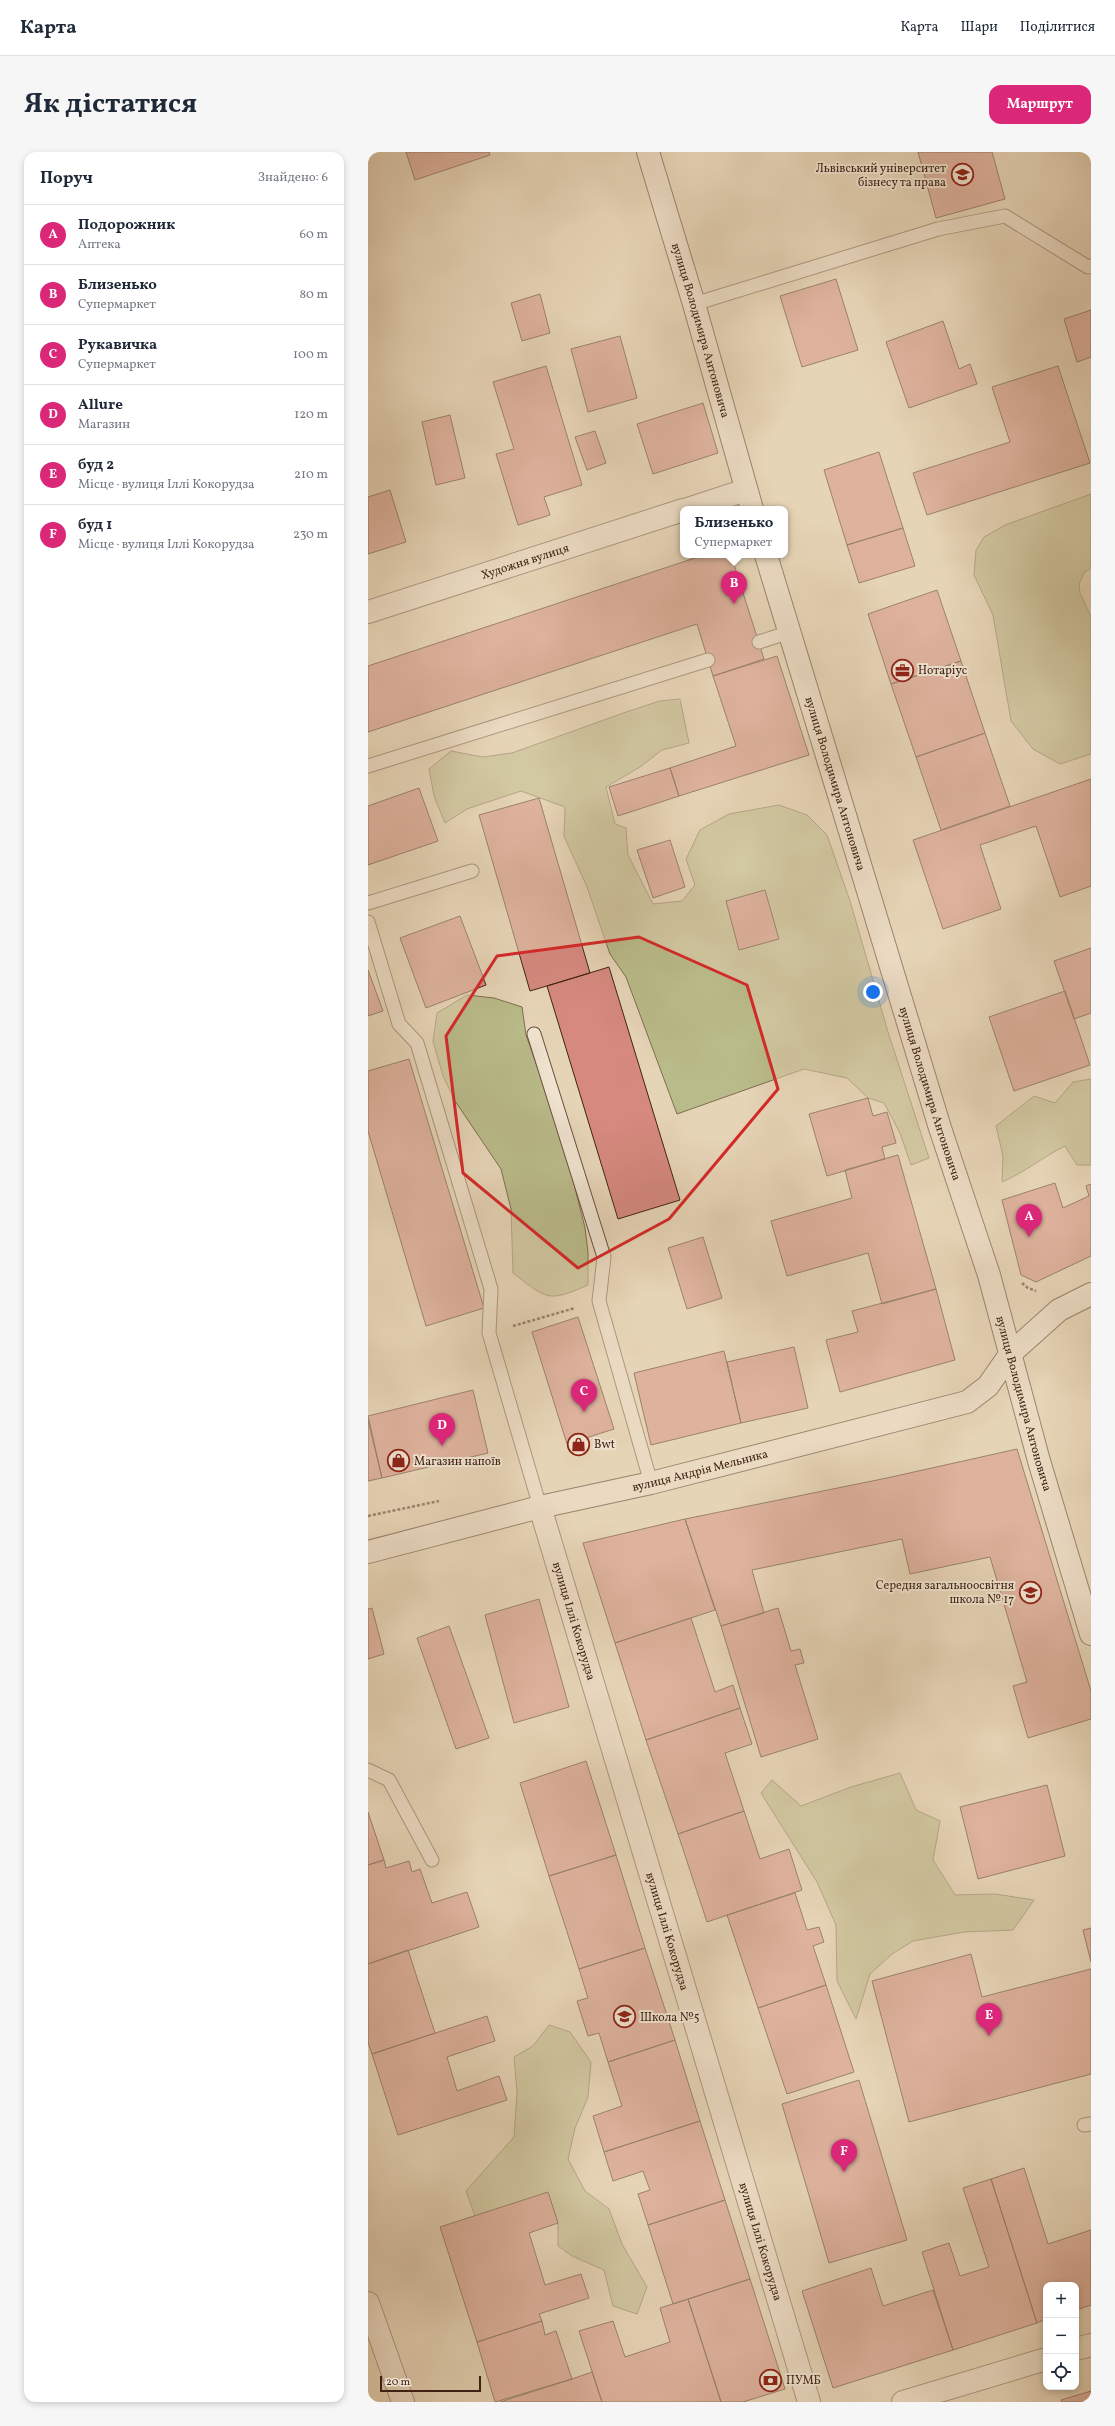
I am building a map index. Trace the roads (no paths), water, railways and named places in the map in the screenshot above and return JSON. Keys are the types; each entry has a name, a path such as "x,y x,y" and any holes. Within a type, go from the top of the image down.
{"street":[{"name":"вулиця Володимира Антоновича","path":"648,152 694,304 749,500"},
{"path":"708,506 749,500"},
{"name":"Художня вулиця","path":"368,612 680,511"},
{"name":"вулиця Володимира Антоновича","path":"767,558 940,1128 989,1276 1039,1460 1091,1634"},
{"name":"вулиця Андрія Мельника","path":"368,1552 540,1507 651,1483 967,1402 988,1386 1010,1353 1059,1310 1091,1294"},
{"name":"вулиця Іллі Кокорудза","path":"540,1507 809,2402"},
{"path":"368,2303 403,2402"},
{"path":"1079,2348 1091,2345"},
{"path":"902,2402 1043,2359"}],"lane":[{"path":"694,304 938,228 1005,216 1088,267 1091,266"},
{"path":"759,642 790,632"},
{"path":"368,766 708,660"},
{"path":"368,903 472,871"},
{"path":"368,922 400,1024 417,1043 491,1289 489,1333 540,1507"},
{"path":"534,1034 604,1257 599,1301 651,1483"},
{"path":"368,1770 389,1780 432,1860"}],"place":[{"name":"Львівський університет бізнесу та права","path":"962,175"},
{"name":"Близенько","path":"734,604"},
{"name":"Нотаріус","path":"903,670"},
{"name":"Подорожник","path":"1029,1237"},
{"name":"Рукавичка","path":"584,1412"},
{"name":"Bwt","path":"578,1444"},
{"name":"Allure","path":"442,1446"},
{"name":"Магазин напоїв","path":"398,1461"},
{"name":"Середня загальноосвітня школа № 17","path":"1030,1592"},
{"name":"Школа №5","path":"625,2017"},
{"name":"буд 2","path":"989,2036"},
{"name":"буд 1","path":"844,2172"},
{"name":"ПУМБ","path":"770,2380"}]}
